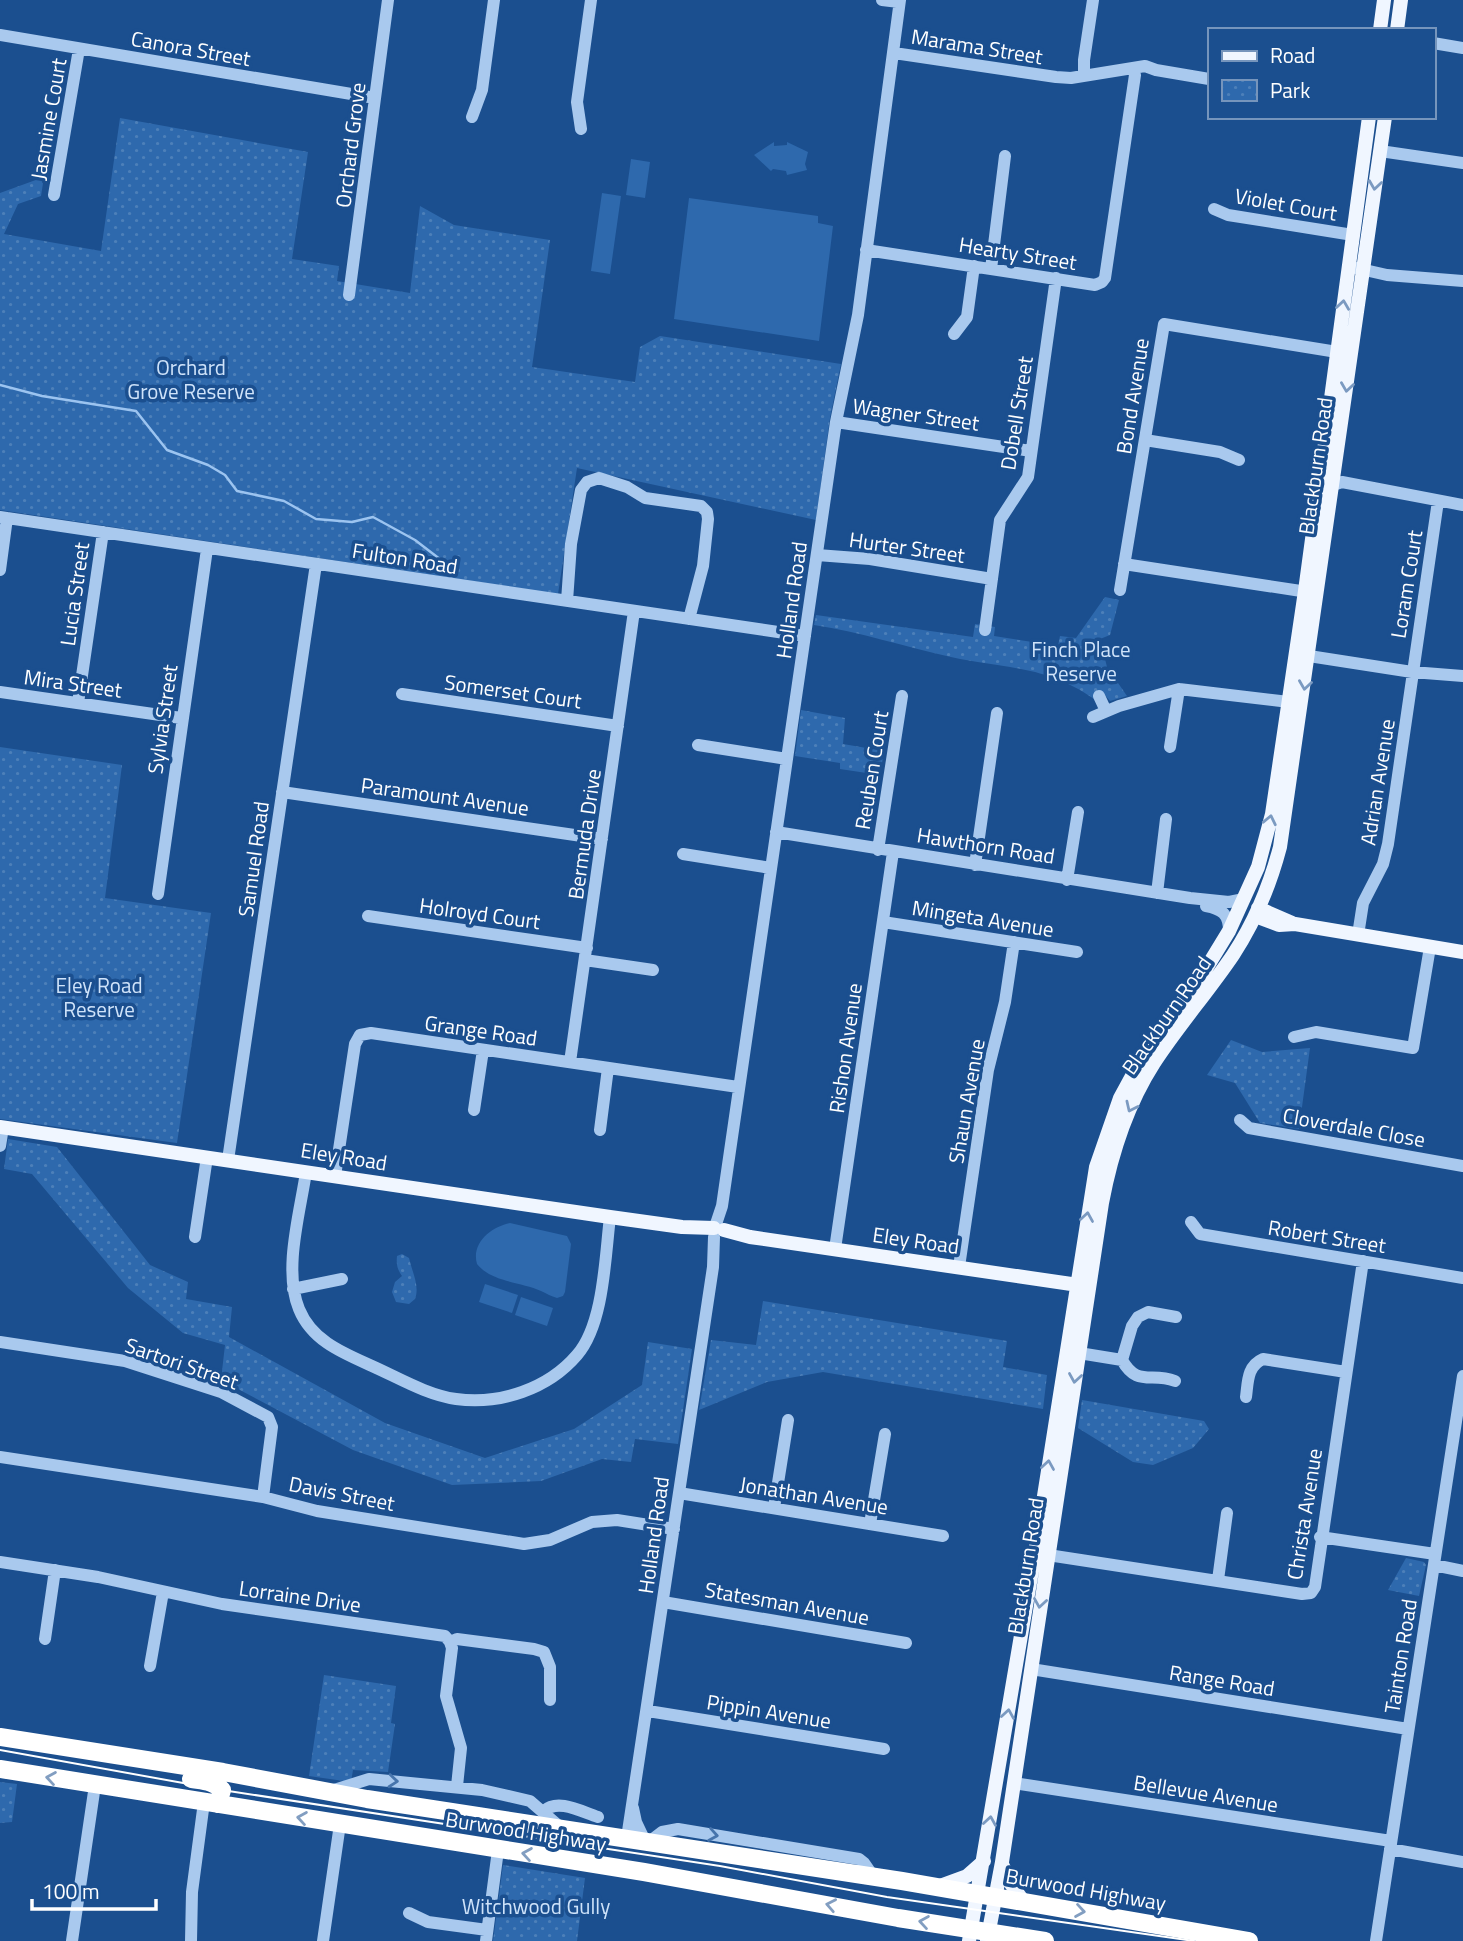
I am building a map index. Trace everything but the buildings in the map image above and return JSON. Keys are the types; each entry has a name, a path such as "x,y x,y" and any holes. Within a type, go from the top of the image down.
{"highway":[{"name":"Burwood Highway","path":"0,1737 327,1792 937,1886 1249,1941"},
{"path":"132,1758 161,1774 216,1784 222,1790 211,1803"},
{"name":"Burwood Highway","path":"0,1769 625,1869 971,1935 1045,1941"},
{"path":"625,1869 627,1838"}],"main road":[{"path":"1380,28 1384,0"},
{"path":"1397,28 1401,0"},
{"name":"Blackburn Road","path":"971,1935 1002,1862 1031,1669 1041,1554 1083,1286 1096,1167 1111,1120 1145,1052 1229,931 1251,906 1274,868 1283,833 1309,656 1311,592 1337,352 1369,119"},
{"name":"Blackburn Road","path":"987,1895 984,1861 1079,1353 1083,1286 1109,1172 1127,1116 1153,1065 1232,957 1251,906 1272,814 1289,702 1333,485 1385,119"},
{"path":"1188,993 1216,961 1251,906"},
{"name":"Hawthorn Road","path":"1251,906 1295,924 1463,952"},
{"name":"Eley Road","path":"1,1127 1083,1286"},
{"path":"937,1886 967,1876 984,1861"},
{"path":"1002,1862 1024,1902"}],"street":[{"name":"Orchard Grove","path":"349,295 388,0"},
{"path":"472,117 482,90 494,0"},
{"path":"580,129 577,102 591,0"},
{"path":"882,0 900,1"},
{"path":"1086,76 1086,50 1093,0"},
{"name":"Holland Road","path":"627,1838 627,1825 648,1711 836,422 858,315 900,1"},
{"name":"Canora Street","path":"0,35 375,98"},
{"path":"1435,43 1463,48"},
{"name":"Jasmine Court","path":"54,195 79,49"},
{"name":"Marama Street","path":"894,53 1056,77 1156,70 1208,79"},
{"name":"Hearty Street","path":"866,250 1095,285 1102,282 1105,278 1132,73"},
{"path":"1380,151 1463,163"},
{"path":"991,269 1005,156"},
{"name":"Violet Court","path":"1214,209 1228,215 1353,235"},
{"path":"1349,265 1463,281"},
{"path":"954,334 967,317 974,266"},
{"name":"Dobell Street","path":"985,630 1000,520 1028,477 1056,278"},
{"name":"Bond Avenue","path":"1120,590 1164,324 1337,352"},
{"name":"Wagner Street","path":"836,422 1031,451"},
{"path":"1145,440 1220,452 1239,460"},
{"path":"567,601 571,544 581,490 587,482 598,478 627,487 645,498 701,506 707,512 703,566 689,619"},
{"path":"1333,485 1342,482 1463,505"},
{"name":"Loram Court","path":"1412,672 1438,501"},
{"path":"0,570 4,518"},
{"name":"Fulton Road","path":"4,518 805,636"},
{"name":"Lucia Street","path":"78,703 103,532"},
{"name":"Sylvia Street","path":"158,894 207,549"},
{"name":"Hurter Street","path":"817,555 870,559 992,579"},
{"name":"Samuel Road","path":"228,1160 316,564"},
{"path":"1125,564 1311,592"},
{"name":"Bermuda Drive","path":"570,1062 634,611"},
{"path":"1309,656 1412,672 1463,676"},
{"name":"Adrian Avenue","path":"1357,934 1363,903 1386,856 1412,672"},
{"path":"1170,747 1179,689"},
{"path":"1093,717 1179,689 1289,702"},
{"name":"Mira Street","path":"0,692 181,718"},
{"name":"Somerset Court","path":"402,694 618,726"},
{"name":"Reuben Court","path":"878,850 902,696"},
{"path":"1099,696 1106,711"},
{"path":"975,865 997,713"},
{"path":"698,745 787,759"},
{"name":"Paramount Avenue","path":"282,792 602,839"},
{"path":"1067,880 1078,812"},
{"path":"1157,893 1166,820"},
{"name":"Hawthorn Road","path":"776,832 1067,880 1251,906"},
{"name":"Rishon Avenue","path":"835,1250 893,852"},
{"path":"683,854 771,868"},
{"name":"Hawthorn Road","path":"1190,898 1221,910 1228,919 1229,931"},
{"name":"Holroyd Court","path":"368,916 586,954 653,970"},
{"name":"Mingeta Avenue","path":"883,922 1077,952"},
{"name":"Shaun Avenue","path":"959,1268 988,1070 1005,1002 1013,942"},
{"path":"1294,1037 1316,1032 1413,1048 1430,947"},
{"name":"Grange Road","path":"335,1176 355,1044 360,1035 370,1033 738,1087"},
{"path":"474,1110 483,1049"},
{"path":"600,1130 608,1068"},
{"name":"Cloverdale Close","path":"1240,1120 1249,1128 1463,1166"},
{"path":"0,1146 1,1127"},
{"path":"195,1237 206,1157"},
{"path":"306,1172 292,1268 293,1289 299,1310 312,1331 332,1348 430,1392 456,1399 486,1400 516,1395 540,1385 561,1371 578,1354 591,1330 597,1307 610,1217"},
{"name":"Robert Street","path":"1191,1222 1200,1234 1463,1278"},
{"name":"Christa Avenue","path":"1041,1554 1302,1594 1311,1593 1315,1587 1320,1536 1363,1261"},
{"path":"293,1289 342,1279"},
{"path":"1175,1381 1154,1376 1140,1378 1130,1374 1122,1360 1132,1326 1138,1317 1148,1312 1176,1317"},
{"name":"Sartori Street","path":"0,1342 125,1361 221,1392 268,1417 272,1427 263,1497"},
{"path":"1079,1353 1122,1360"},
{"path":"1246,1397 1250,1373 1256,1362 1263,1359 1346,1372"},
{"name":"Tainton Road","path":"1376,1941 1463,1376"},
{"path":"774,1508 788,1420"},
{"path":"870,1524 885,1434"},
{"name":"Davis Street","path":"0,1457 263,1497 317,1511 524,1544 551,1540 592,1522 617,1520 674,1529"},
{"name":"Jonathan Avenue","path":"679,1493 943,1536"},
{"path":"1218,1580 1227,1513"},
{"path":"1320,1536 1434,1560 1463,1570"},
{"name":"Lorraine Drive","path":"0,1562 98,1577 222,1604 445,1636 450,1642 457,1639 544,1652 550,1667 550,1700"},
{"path":"45,1639 55,1570"},
{"path":"150,1666 163,1592"},
{"name":"Statesman Avenue","path":"663,1602 905,1643"},
{"path":"450,1642 452,1648 446,1696 461,1748 457,1786"},
{"name":"Range Road","path":"1031,1669 1408,1729"},
{"name":"Pippin Avenue","path":"648,1711 884,1749"},
{"name":"Burwood Highway","path":"327,1792 369,1779 457,1786 534,1802 561,1827"},
{"name":"Bellevue Avenue","path":"1014,1783 1391,1845 1463,1863"},
{"path":"72,1941 95,1785"},
{"path":"191,1941 192,1892 211,1803"},
{"name":"Burwood Highway","path":"544,1811 556,1805 598,1817"},
{"path":"632,1808 636,1822 647,1841"},
{"path":"323,1941 340,1824"},
{"path":"409,1913 428,1922 486,1935 498,1850"}],"green space":[{"name":"Orchard Grove Reserve","path":"120,118 308,152 292,259 339,266 337,281 410,293 420,206 454,225 550,240 532,367 635,382 640,347 660,336 841,364 830,418 816,520 577,468 558,594 0,510 0,193 44,177 41,196 18,204 4,234 101,251"},
{"path":"774,142 774,146 787,145 787,142 808,152 805,164 807,170 787,175 786,171 771,171 754,155"},
{"path":"631,159 650,162 645,198 626,195"},
{"path":"602,193 621,196 610,274 591,271"},
{"path":"689,198 818,216 818,223 833,226 819,341 674,319"},
{"name":"Finch Place Reserve","path":"1105,597 1119,600 1110,635 1100,639 1107,667 1127,696 1110,701 1104,694 1094,699 1076,688 1042,674 951,657 814,625 816,615 973,637 975,624 995,627 994,636 1058,646 1060,636 1076,638"},
{"path":"801,710 845,718 843,744 884,751 880,775 840,769 840,763 795,756"},
{"name":"Eley Road Reserve","path":"0,747 122,765 105,898 211,913 177,1143 0,1119"},
{"path":"1231,1040 1262,1052 1310,1048 1299,1129 1260,1123 1235,1083 1207,1075"},
{"path":"8,1139 57,1147 150,1265 188,1282 186,1299 232,1307 229,1337 385,1423 485,1458 574,1429 642,1385 648,1342 692,1349 678,1444 635,1439 631,1462 602,1459 541,1481 452,1485 353,1450 221,1380 225,1345 183,1333 128,1288 32,1174 4,1169"},
{"path":"510,1223 567,1236 571,1244 563,1296 557,1298 498,1278 477,1264 477,1249 484,1237 496,1228"},
{"path":"402,1254 409,1258 416,1284 415,1299 409,1304 396,1302 392,1292 395,1282 402,1276 397,1256"},
{"path":"485,1284 518,1295 512,1313 479,1302"},
{"path":"521,1297 553,1308 547,1326 515,1315"},
{"path":"763,1301 1007,1341 1003,1367 1047,1375 1043,1409 823,1372 767,1382 699,1410 711,1340 756,1345"},
{"path":"1082,1400 1204,1421 1209,1429 1193,1448 1153,1465 1133,1462 1078,1428"},
{"path":"1406,1558 1424,1562 1426,1565 1419,1596 1388,1590"},
{"path":"324,1675 396,1686 391,1723 395,1724 388,1772 353,1770 351,1782 309,1776"},
{"path":"0,1782 17,1784 12,1822 0,1823"},
{"name":"Witchwood Gully","path":"503,1865 585,1878 577,1941 493,1941"}],"waterway":[{"path":"0,385 42,396 136,411 167,450 208,465 225,475 237,491 284,501 316,519 352,522 373,517 415,540 445,563"}],"tram line":[{"path":"0,1750 222,1790 720,1866 887,1897 1194,1941"}]}
